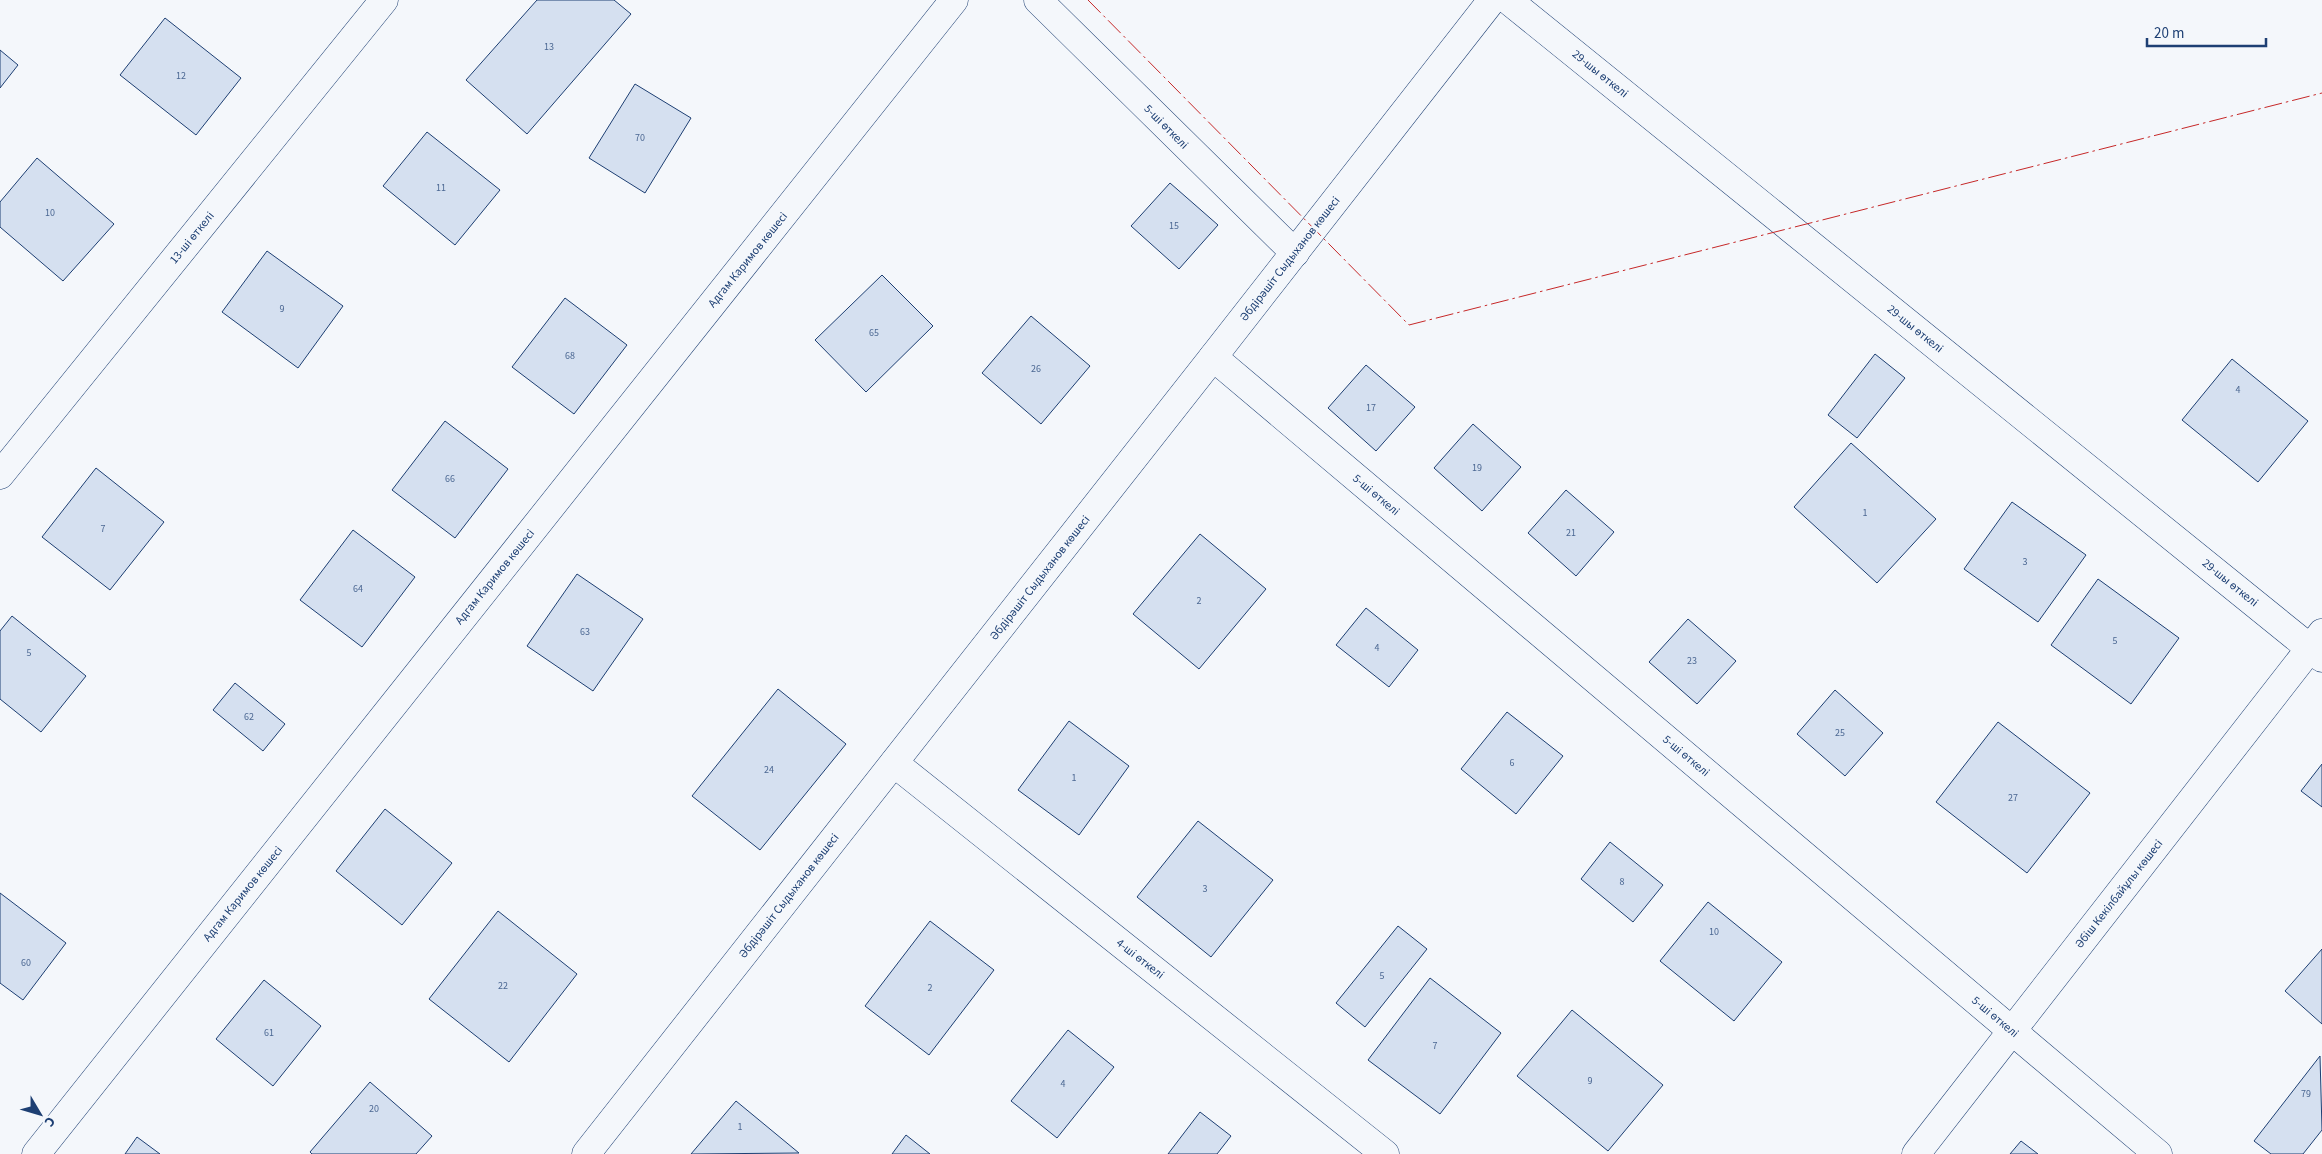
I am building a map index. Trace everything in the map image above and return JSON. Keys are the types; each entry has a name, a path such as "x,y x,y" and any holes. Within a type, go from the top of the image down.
{"street":[{"name":"13-ші өткелі","path":"0,475 384,0"},
{"name":"Адгам Каримов көшесі","path":"36,1154 954,0"},
{"name":"5-ші өткелі","path":"1038,0 1295,253"},
{"name":"Әбдірәшіт Сыдыханов көшесі","path":"586,1154 1492,0"},
{"name":"29-шы өткелі","path":"1508,0 2318,646"},
{"name":"5-ші өткелі","path":"1213,357 2158,1154"},
{"name":"Әбіш Кекілбайұлы көшесі","path":"1916,1154 2318,646"},
{"name":"4-ші өткелі","path":"894,763 1385,1154"}],"building":[{"path":"537,0 614,0 631,14 527,134 466,80"},
{"path":"165,18 241,78 196,135 120,75"},
{"path":"0,50 18,65 0,88"},
{"path":"635,84 691,118 645,193 589,158"},
{"path":"427,132 500,190 455,245 383,186"},
{"path":"37,158 114,224 63,281 0,227 0,202"},
{"path":"1170,183 1218,225 1179,269 1131,226"},
{"path":"267,251 343,306 298,368 222,312"},
{"path":"882,275 933,326 866,392 815,340"},
{"path":"565,298 627,345 574,414 512,367"},
{"path":"1031,316 1090,366 1041,424 982,373"},
{"path":"1875,354 1905,378 1857,438 1828,415"},
{"path":"2232,359 2308,421 2258,482 2182,420"},
{"path":"1366,365 1415,407 1376,451 1328,408"},
{"path":"445,421 508,469 455,538 392,490"},
{"path":"1473,424 1521,467 1482,511 1434,468"},
{"path":"1851,443 1936,519 1877,583 1794,507"},
{"path":"96,468 164,522 110,590 42,537"},
{"path":"1566,490 1614,532 1576,576 1528,533"},
{"path":"2012,502 2086,555 2038,622 1964,569"},
{"path":"353,530 415,577 362,647 300,600"},
{"path":"1200,534 1266,589 1199,669 1133,614"},
{"path":"577,574 643,619 593,691 527,646"},
{"path":"2098,579 2179,638 2131,704 2051,645"},
{"path":"1366,608 1418,650 1389,687 1336,645"},
{"path":"12,616 86,676 41,732 0,699 0,631"},
{"path":"1688,619 1736,661 1697,704 1649,662"},
{"path":"235,683 285,724 263,751 213,710"},
{"path":"778,689 846,744 760,850 692,796"},
{"path":"1835,690 1883,733 1845,776 1797,734"},
{"path":"1507,712 1563,756 1516,814 1461,769"},
{"path":"1069,721 1129,766 1079,835 1018,790"},
{"path":"1998,722 2090,793 2027,873 1936,802"},
{"path":"2322,764 2322,807 2301,791"},
{"path":"385,809 452,863 402,925 336,871"},
{"path":"1198,821 1273,880 1211,957 1137,897"},
{"path":"1610,842 1663,885 1633,922 1581,879"},
{"path":"0,893 66,943 23,1000 0,983"},
{"path":"1708,902 1782,962 1734,1021 1660,961"},
{"path":"498,911 577,974 509,1062 429,999"},
{"path":"930,921 994,970 929,1055 865,1006"},
{"path":"1398,926 1427,949 1365,1027 1336,1003"},
{"path":"2322,949 2322,1024 2285,991"},
{"path":"1430,978 1501,1033 1440,1114 1368,1060"},
{"path":"264,980 321,1026 273,1086 216,1039"},
{"path":"1572,1010 1663,1085 1608,1151 1517,1076"},
{"path":"1068,1030 1114,1067 1057,1138 1011,1101"},
{"path":"2320,1056 2322,1130 2303,1154 2271,1154 2254,1141"},
{"path":"370,1082 432,1136 416,1154 312,1154 310,1152"},
{"path":"736,1101 799,1153 691,1154"},
{"path":"1200,1112 1231,1136 1217,1154 1168,1154"},
{"path":"906,1135 930,1154 892,1154"},
{"path":"137,1137 160,1154 125,1154"},
{"path":"2021,1141 2038,1154 2010,1154"}],"power":[{"path":"1088,0 1409,325 2322,93"}]}
